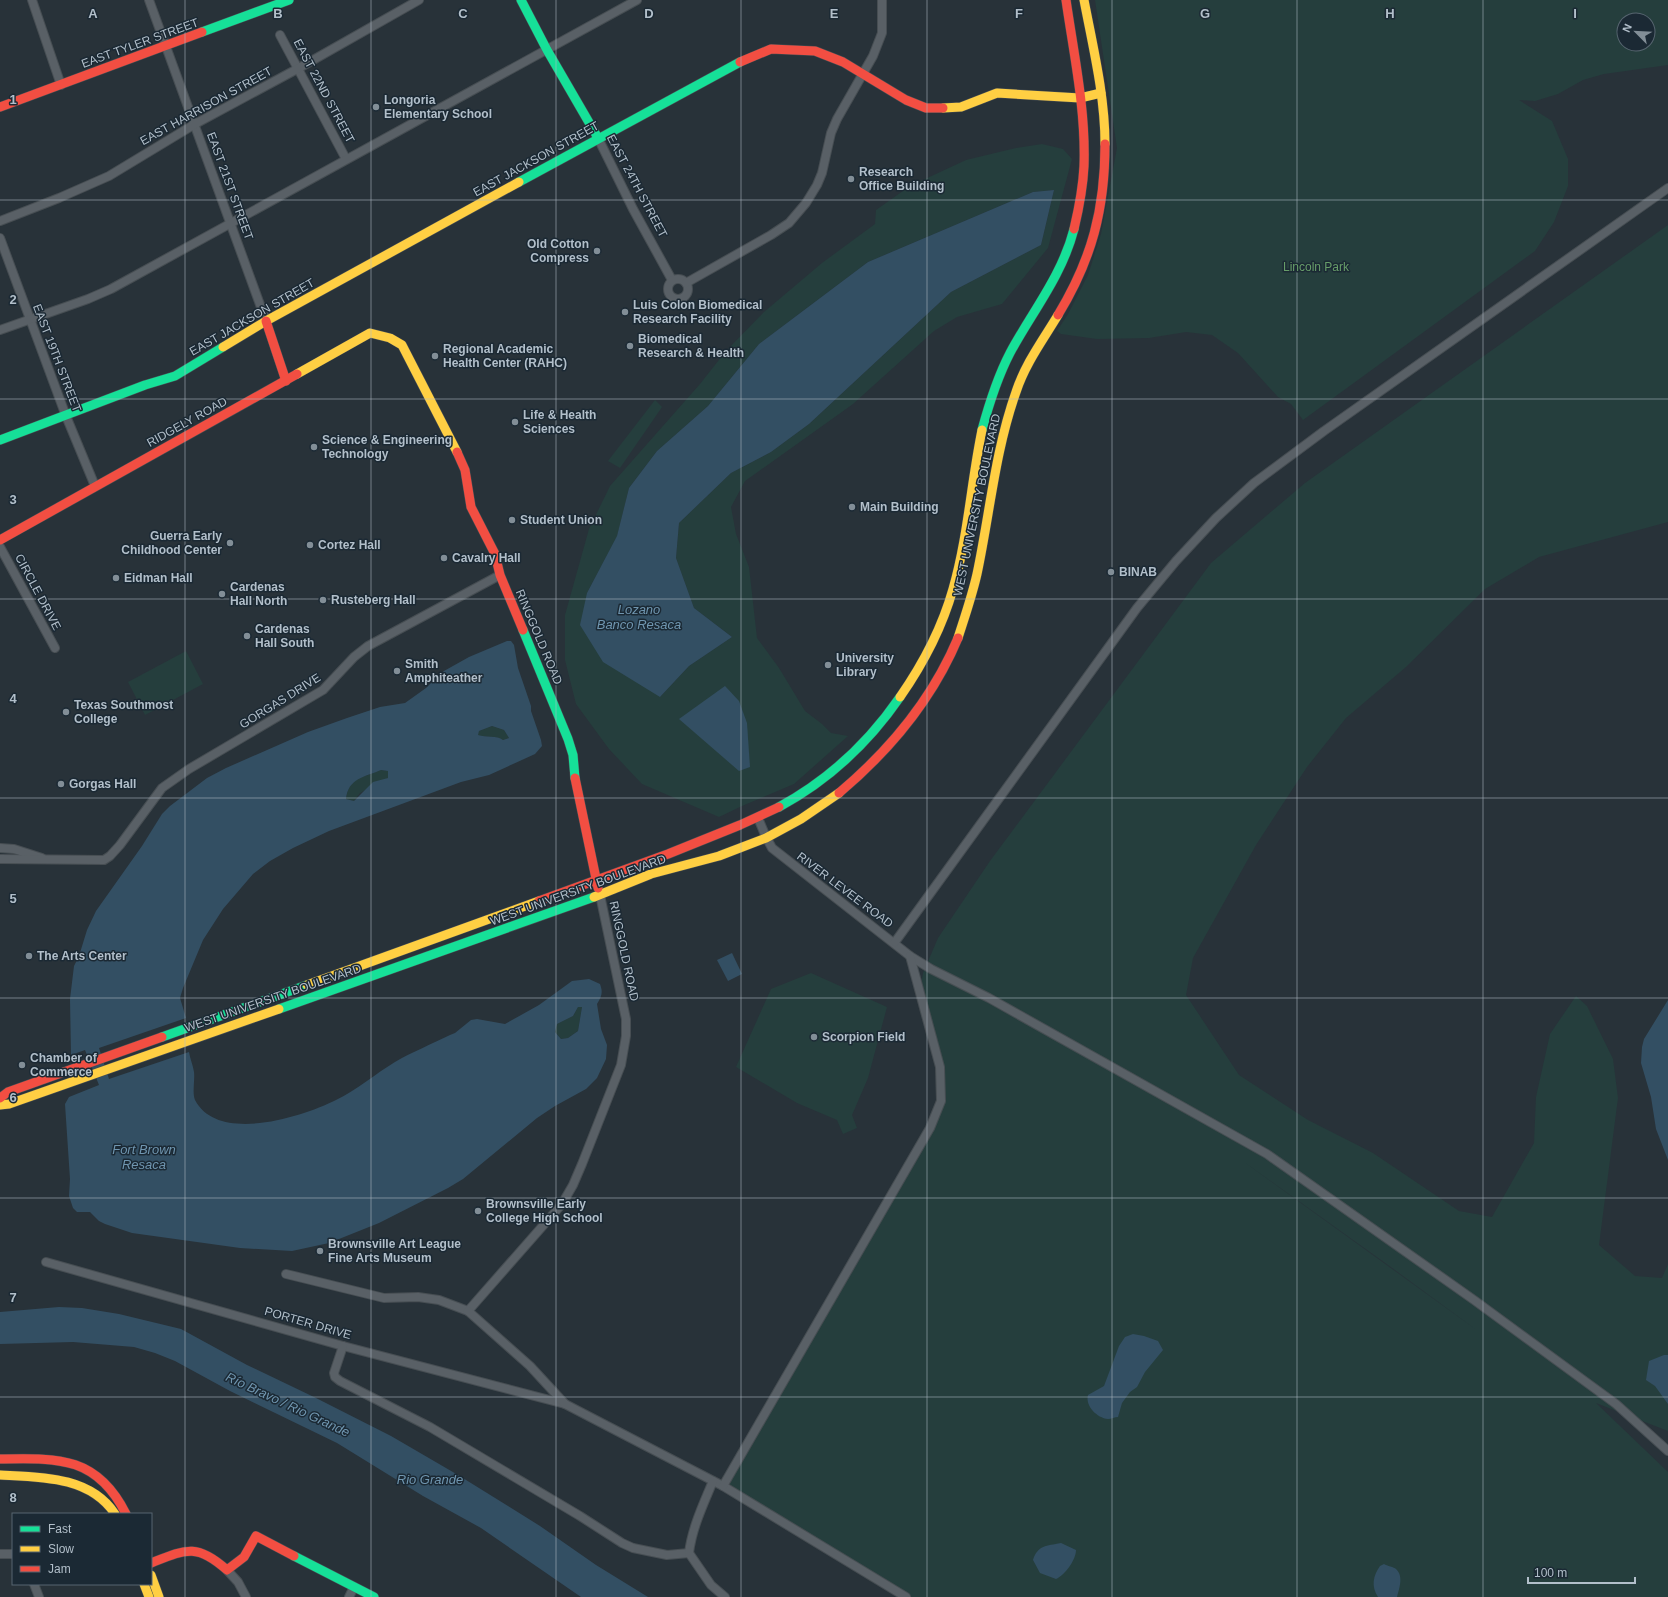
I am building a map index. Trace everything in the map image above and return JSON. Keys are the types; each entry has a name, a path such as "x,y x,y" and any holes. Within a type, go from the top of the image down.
{"main road":[{"name":"EAST TYLER STREET","path":"0,107 165,47 268,4 289,0"},
{"name":"EAST 24TH STREET","path":"520,0 598,138"},
{"name":"WEST UNIVERSITY BOULEVARD","path":"0,1105 10,1104 88,1077 600,895 655,873 713,858 766,838 800,819 831,799 871,766 912,719 938,678 952,652 960,632 973,590 982,548 1002,431 1017,388 1035,352 1078,215 1085,168 1085,137 1066,0"},
{"name":"WEST UNIVERSITY BOULEVARD","path":"0,1098 8,1092 597,881 758,818 822,779 854,752 887,716 919,668 941,622 958,572 981,433 995,385 1013,348 1051,305 1078,280 1088,254 1101,205 1106,174 1106,149 1101,93 1084,0"},
{"name":"EAST JACKSON STREET","path":"0,440 145,385 175,376 266,321 430,230 746,59 771,49 794,48 815,51 843,62 906,100 926,108 961,107 997,93 1080,98 1101,93"},
{"name":"EAST 21ST STREET","path":"266,321 286,381"},
{"name":"RIDGELY ROAD","path":"0,540 370,333 386,336"},
{"name":"RINGGOLD ROAD","path":"386,336 402,345 445,427 465,470 471,507 495,554 500,575 568,739 573,755 576,785 600,895"},
{"path":"0,1459 51,1460 62,1461 75,1465 104,1482 112,1490 125,1513"},
{"path":"0,1476 50,1477 68,1481 90,1491 107,1504 114,1513"},
{"path":"152,1563 184,1550 190,1550 208,1555 227,1570 244,1557 256,1536 374,1597"},
{"path":"152,1578 159,1597"},
{"path":"144,1585 149,1597"}],"street":[{"path":"32,0 61,85"},
{"name":"EAST 21ST STREET","path":"149,0 266,321"},
{"name":"EAST HARRISON STREET","path":"0,221 59,198 109,176 195,124 299,68 419,0"},
{"path":"0,330 111,289 637,0"},
{"path":"686,283 771,235 789,223 806,202 817,185 822,173 831,132 873,56 882,33 882,0"},
{"name":"EAST 22ND STREET","path":"280,35 299,68 346,159"},
{"name":"EAST 24TH STREET","path":"598,138 633,209 672,280"},
{"path":"895,942 1137,608 1176,561 1216,518 1254,483 1324,431 1668,188"},
{"name":"EAST 19TH STREET","path":"0,238 29,320 95,486"},
{"path":"680,279 686,283 688,289 686,295 680,298 674,298 668,291 668,285 672,280 680,279"},
{"name":"CIRCLE DRIVE","path":"0,547 55,648"},
{"name":"GORGAS DRIVE","path":"0,859 48,861 104,860 110,856 162,788 189,769 323,690 354,657 368,646 500,575"},
{"name":"RIVER LEVEE ROAD","path":"758,818 766,838 772,848 895,942 910,956 989,998 1267,1154 1474,1300 1616,1404 1668,1451"},
{"path":"0,848 14,849 48,861"},
{"name":"RINGGOLD ROAD","path":"468,1311 562,1204 573,1185 582,1164 621,1065 626,1036 626,1019 600,895"},
{"path":"723,1486 930,1128 942,1101 940,1067 910,956"},
{"name":"PORTER DRIVE","path":"46,1262 343,1346 565,1404"},
{"path":"286,1274 384,1298 418,1297 439,1300 468,1311 530,1366 565,1404 723,1486 906,1597"},
{"path":"343,1346 334,1373 335,1377 340,1381 430,1427 580,1516 622,1543 633,1548 667,1555 689,1553"},
{"path":"713,1481 697,1518 690,1539 689,1553 711,1585 725,1597"},
{"path":"0,1554 12,1554"},
{"path":"227,1570 238,1582 246,1597"},
{"path":"34,1585 40,1597"},
{"path":"349,1597 354,1587"}],"green space":[{"name":"Lincoln Park","path":"1095,0 1668,0 1668,65 1604,74 1583,80 1558,94 1535,101 1519,100 1552,121 1568,159 1568,186 1554,222 1535,251 1303,420 1291,404 1278,397 1238,353 1212,335 1186,332 1149,338 1097,339 1061,334 1057,331 1068,314 1088,275 1101,234 1117,148"},
{"path":"1042,144 1063,149 1072,159 1048,248 1002,304 957,317 934,331 853,404 745,481 731,507 736,534 749,567 757,638 779,668 805,711 831,733 848,736 794,784 719,817 642,784 609,749 576,704 565,660 565,615 589,529 610,486 700,384 726,351 764,312 822,263 875,224 876,210 910,186 966,160 1016,148","holes":["1054,190 1041,245 951,292 809,424 771,452 731,473 679,523 676,558 694,608 732,637 689,666 660,697 587,593 617,537 629,488 657,451 708,406 759,344 868,262 1033,192"]},
{"path":"1668,225 1668,522 1539,557 1485,589 1406,667 1346,718 1307,767 1256,845 1193,958 1186,995 1239,1075 1308,1120 1373,1153 1459,1211 1492,1217 1534,1143 1536,1097 1550,1034 1576,996 1587,1006 1613,1059 1618,1098 1599,1245 1635,1276 1662,1278 1668,1264 1668,1431 1596,1403 1668,1472 1668,1597 910,1597 723,1486 946,1099 938,1043 921,985 923,973 938,938 990,861 1211,563 1305,483","holes":["1240,1159 1388,1265 1478,1331"]},
{"path":"655,400 662,407 620,468 608,461"},
{"path":"186,651 203,684 145,715 128,682"},
{"path":"492,726 504,730 509,738 503,740 500,738 477,735 479,731"},
{"path":"381,770 388,771 388,778 360,793 354,801 346,799 347,792 354,782 363,776"},
{"name":"Scorpion Field","path":"811,973 887,1007 868,1078 852,1115 857,1128 843,1134 837,1120 797,1103 736,1067 771,989"},
{"path":"578,1007 582,1007 578,1031 568,1038 561,1039 555,1032 557,1024 573,1016"}],"water":[{"name":"Lozano Banco Resaca","path":"1054,190 1041,245 951,292 809,424 771,452 731,473 679,523 676,558 694,608 732,637 689,666 660,697 603,662 580,625 587,593 617,536 629,488 657,451 708,406 759,344 868,262 1033,192"},
{"name":"Fort Brown Resaca","path":"507,641 511,641 514,645 518,668 541,740 542,746 535,754 489,775 461,782 329,831 270,861 253,874 223,909 203,940 180,998 186,1018 99,1048 109,1079 189,1052 194,1072 194,1097 206,1113 222,1121 241,1124 261,1123 283,1119 303,1113 336,1100 351,1092 395,1062 415,1051 455,1033 471,1020 477,1019 505,1024 539,1005 572,981 589,979 600,984 601,987 602,994 597,1004 601,1029 607,1045 606,1059 597,1078 586,1089 537,1118 463,1179 379,1223 329,1243 292,1251 240,1248 132,1233 99,1221 90,1212 77,1212 73,1208 69,1196 70,1179 65,1104 69,1097 99,1085 85,1050 71,1055 70,999 74,966 79,956 87,930 96,911 142,846 162,814 170,806 207,778 226,768 308,732 380,707 405,703 426,688 444,671 469,657","holes":["492,726 504,730 509,738 503,740 501,738 478,735 479,731","381,770 388,771 388,778 373,782 354,801 346,799 347,792 350,787 354,782","578,1007 582,1007 578,1031 568,1038 561,1039 555,1032 557,1024 573,1016"]},
{"path":"725,686 739,701 747,723 750,767 739,771 679,719"},
{"path":"732,953 742,974 728,981 717,960"},
{"path":"1668,1000 1668,1160 1656,1129 1651,1097 1641,1063 1644,1039"},
{"name":"Rio Grande","path":"59,1307 82,1308 119,1314 181,1329 247,1365 391,1436 458,1475 540,1526 596,1565 648,1597 581,1597 481,1528 423,1496 337,1443 230,1391 175,1361 155,1353 134,1347 73,1342 0,1344 0,1312"},
{"path":"1133,1334 1158,1341 1163,1350 1145,1372 1137,1387 1130,1392 1122,1403 1118,1417 1109,1419 1104,1418 1096,1414 1090,1407 1088,1403 1088,1395 1104,1386 1119,1346 1125,1337"},
{"path":"1664,1355 1668,1355 1668,1404 1655,1386 1646,1380 1649,1361"},
{"path":"1061,1543 1076,1550 1076,1554 1069,1567 1056,1579 1040,1573 1033,1560 1037,1551 1043,1547"},
{"path":"1384,1564 1395,1568 1400,1575 1397,1597 1378,1597 1374,1589 1374,1577 1380,1566"}],"traffic: fast":[{"path":"202,32 289,0"},
{"path":"521,0 547,50 598,138"},
{"path":"519,182 740,62"},
{"path":"982,430 1005,362 1054,278 1069,246 1074,229"},
{"path":"0,440 145,385 175,376 223,347"},
{"path":"523,630 568,739 573,755 575,778"},
{"path":"779,807 814,785 846,759 875,730 900,697"},
{"path":"279,1009 594,897"},
{"path":"162,1037 307,985"},
{"path":"294,1556 374,1597"}],"traffic: slow":[{"path":"1084,0 1101,90 1105,144"},
{"path":"943,108 961,107 997,93 1080,98 1101,93"},
{"path":"223,347 266,321 519,182"},
{"path":"958,638 977,574 998,459 1009,414 1024,372 1058,315"},
{"path":"297,374 370,333 390,338 402,345 457,452"},
{"path":"900,697 931,645 949,603 966,530 982,430"},
{"path":"594,897 651,874 719,856 766,838 801,819 839,793"},
{"path":"307,985 539,901"},
{"path":"0,1105 9,1104 279,1009"},
{"path":"0,1475 47,1478 78,1485 105,1501 114,1513"},
{"path":"152,1578 159,1597"},
{"path":"144,1585 149,1597"}],"traffic: jam":[{"path":"1066,0 1079,83 1084,145 1083,182 1074,229"},
{"path":"0,107 202,32"},
{"path":"740,62 771,49 815,51 843,62 906,100 926,108 943,108"},
{"path":"1058,315 1080,274 1094,233 1102,190 1105,144"},
{"path":"266,321 286,381"},
{"path":"0,540 297,374"},
{"path":"457,452 465,470 471,507 495,554 500,575 523,630"},
{"path":"839,793 858,777 908,723 936,682 948,661 958,638"},
{"path":"575,778 598,888"},
{"path":"539,901 668,854 740,825 779,807"},
{"path":"0,1098 8,1092 162,1037"},
{"path":"0,1459 40,1459 74,1464 89,1471 102,1481 115,1495 125,1513"},
{"path":"152,1563 173,1554 191,1551 199,1552 217,1561 227,1570 244,1557 256,1536 294,1556"}],"place":[{"name":"Longoria Elementary School","path":"376,107"},
{"name":"Research Office Building","path":"851,179"},
{"name":"Old Cotton Compress","path":"597,251"},
{"name":"Luis Colon Biomedical Research Facility","path":"625,312"},
{"name":"Biomedical Research & Health","path":"630,346"},
{"name":"Regional Academic Health Center (RAHC)","path":"435,356"},
{"name":"Life & Health Sciences","path":"515,422"},
{"name":"Science & Engineering Technology","path":"314,447"},
{"name":"Main Building","path":"852,507"},
{"name":"Student Union","path":"512,520"},
{"name":"Guerra Early Childhood Center","path":"230,543"},
{"name":"Cortez Hall","path":"310,545"},
{"name":"Cavalry Hall","path":"444,558"},
{"name":"BINAB","path":"1111,572"},
{"name":"Eidman Hall","path":"116,578"},
{"name":"Cardenas Hall North","path":"222,594"},
{"name":"Rusteberg Hall","path":"323,600"},
{"name":"Cardenas Hall South","path":"247,636"},
{"name":"University Library","path":"828,665"},
{"name":"Smith Amphiteather","path":"397,671"},
{"name":"Texas Southmost College","path":"66,712"},
{"name":"Gorgas Hall","path":"61,784"},
{"name":"The Arts Center","path":"29,956"},
{"name":"Scorpion Field","path":"814,1037"},
{"name":"Chamber of Commerce","path":"22,1065"},
{"name":"Brownsville Early College High School","path":"478,1211"},
{"name":"Brownsville Art League Fine Arts Museum","path":"320,1251"}],"water label":[{"name":"Río Bravo / Rio Grande","path":"288,1404"}]}
